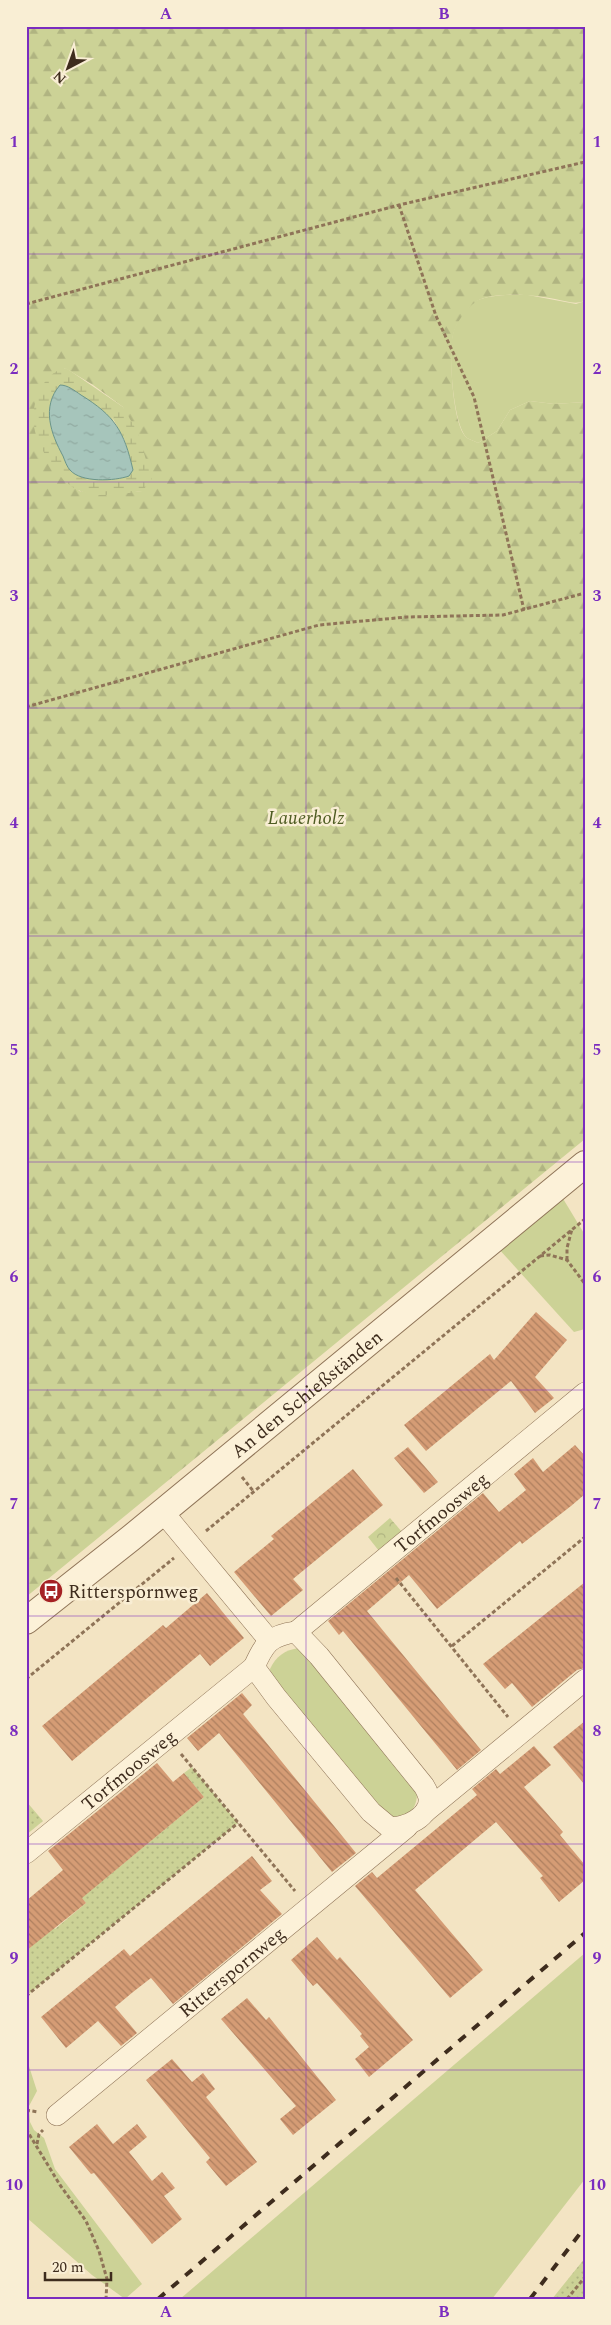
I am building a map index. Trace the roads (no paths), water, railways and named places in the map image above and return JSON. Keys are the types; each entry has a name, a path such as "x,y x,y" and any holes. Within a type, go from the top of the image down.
{"street":[{"name":"An den Schießständen","path":"26,1621 585,1164"},
{"name":"Torfmoosweg","path":"296,1632 585,1393"},
{"path":"162,1511 269,1640"},
{"path":"407,1827 389,1827 371,1812 276,1697 254,1667 261,1651 269,1640 283,1633 296,1632 319,1656 417,1775 429,1797 425,1812"},
{"name":"Torfmoosweg","path":"26,1853 254,1667"},
{"name":"Ritterspornweg","path":"57,2115 585,1680"}],"water":[{"path":"60,385 71,388 93,403 110,418 122,435 130,456 133,470 129,476 98,480 82,477 69,469 55,439 49,411 54,393"}],"railway":[{"path":"158,2299 585,1933"},
{"path":"530,2299 585,2227"}],"place":[{"name":"Ritterspornweg","path":"51,1591"}],"park label":[{"name":"Lauerholz","path":"306,817"}]}
